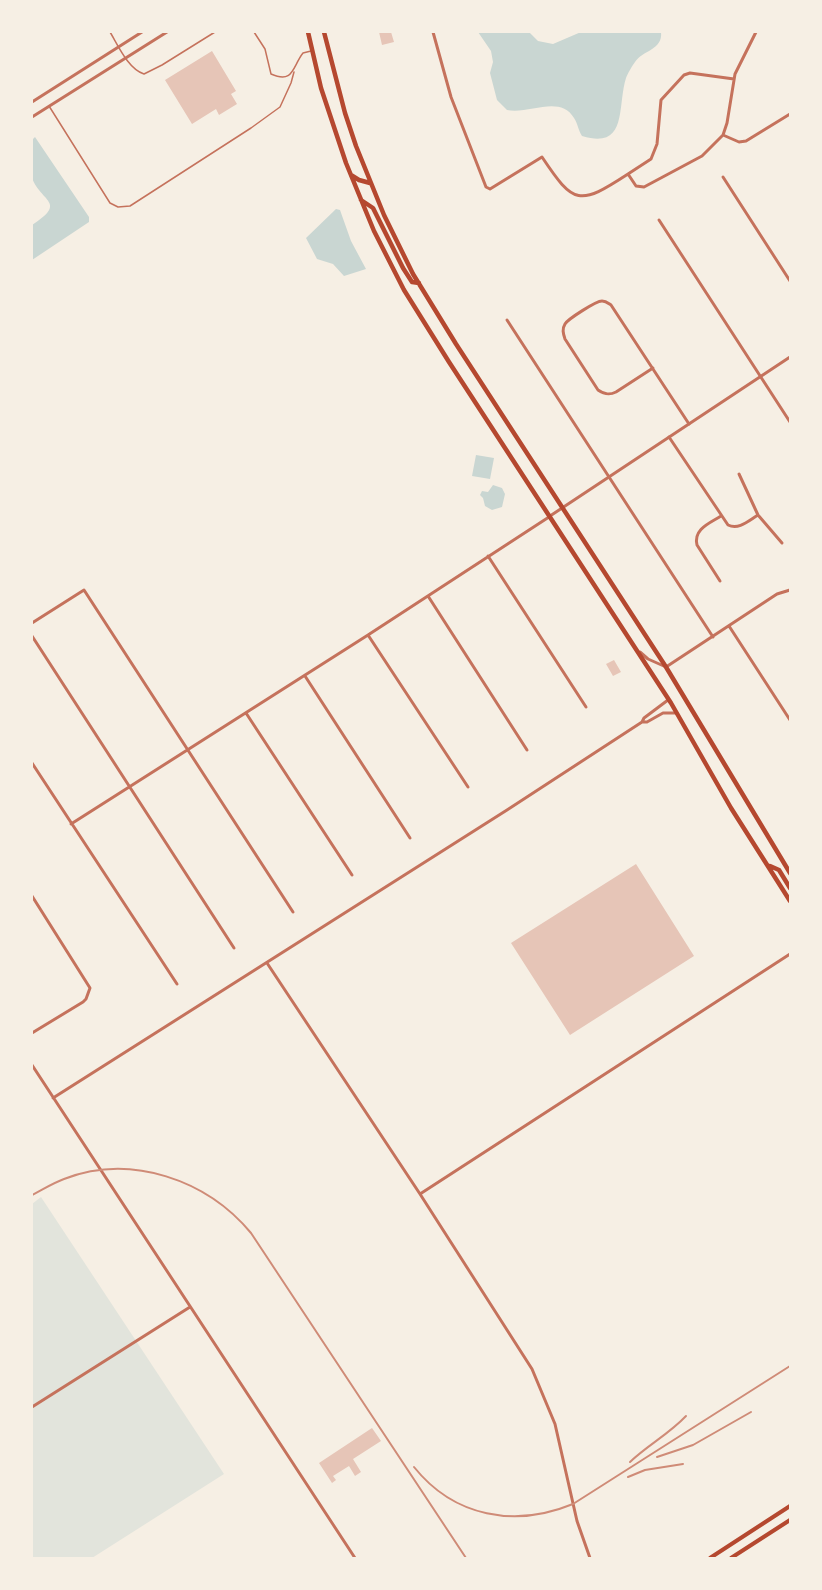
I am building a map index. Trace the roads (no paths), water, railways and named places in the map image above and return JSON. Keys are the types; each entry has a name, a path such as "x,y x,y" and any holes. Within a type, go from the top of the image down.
{"main road":[{"path":"308,32 321,88 351,175 389,262 419,316 677,713 731,808 790,901"},
{"path":"324,32 345,113 370,183 399,247 419,283 562,508 666,667 790,873"},
{"path":"351,175 370,183"},
{"path":"360,199 374,208 403,268 412,282 419,283"},
{"path":"767,864 779,870 790,888"},
{"path":"710,1558 790,1506"},
{"path":"730,1558 790,1520"}],"street":[{"path":"32,102 142,32"},
{"path":"32,117 166,32"},
{"path":"434,32 451,97 486,187 490,189 542,157 561,185 569,192 577,195 596,193 651,159 657,144 661,100 684,75 690,73 734,79"},
{"path":"628,174 636,186 644,188 658,178 681,169 702,156 723,135 734,79 756,32"},
{"path":"723,135 739,142 746,141 790,114"},
{"path":"723,177 790,281"},
{"path":"659,220 790,422"},
{"path":"652,368 612,394 598,390 564,339 564,325 596,302 603,301 613,307 689,424"},
{"path":"507,320 713,637"},
{"path":"71,824 305,676 790,357"},
{"path":"669,437 728,525 737,527 758,515"},
{"path":"740,474 758,515 782,543"},
{"path":"720,581 698,547 696,539 699,530 721,516"},
{"path":"488,556 586,707"},
{"path":"32,623 84,590 293,912"},
{"path":"636,649 648,659 666,667 777,594 790,590"},
{"path":"428,596 527,750"},
{"path":"729,626 790,720"},
{"path":"368,635 468,787"},
{"path":"32,636 234,948"},
{"path":"305,676 410,838"},
{"path":"53,1098 642,722 668,700"},
{"path":"246,713 352,875"},
{"path":"642,722 647,722 663,713 677,713"},
{"path":"32,763 177,984"},
{"path":"32,896 89,984 89,993 83,1002 32,1033"},
{"path":"420,1194 790,954"},
{"path":"267,963 420,1194 532,1369 555,1424 577,1521 590,1558"},
{"path":"32,1065 355,1558"},
{"path":"32,1407 190,1307"}],"lane":[{"path":"110,32 138,72 144,74 215,32"},
{"path":"254,32 265,49 271,74 285,78 294,72"},
{"path":"49,106 110,202 118,207 130,206 280,107 303,53 312,50"}],"railway":[{"path":"32,1195 60,1181 89,1172 115,1169 141,1171 166,1176 190,1186 233,1214 251,1233 466,1558"},
{"path":"414,1467 430,1484 467,1507 508,1516 551,1511 573,1504 790,1366"},
{"path":"657,1457 693,1445 751,1412"},
{"path":"630,1462 686,1416"},
{"path":"628,1477 645,1470 683,1464"}]}
